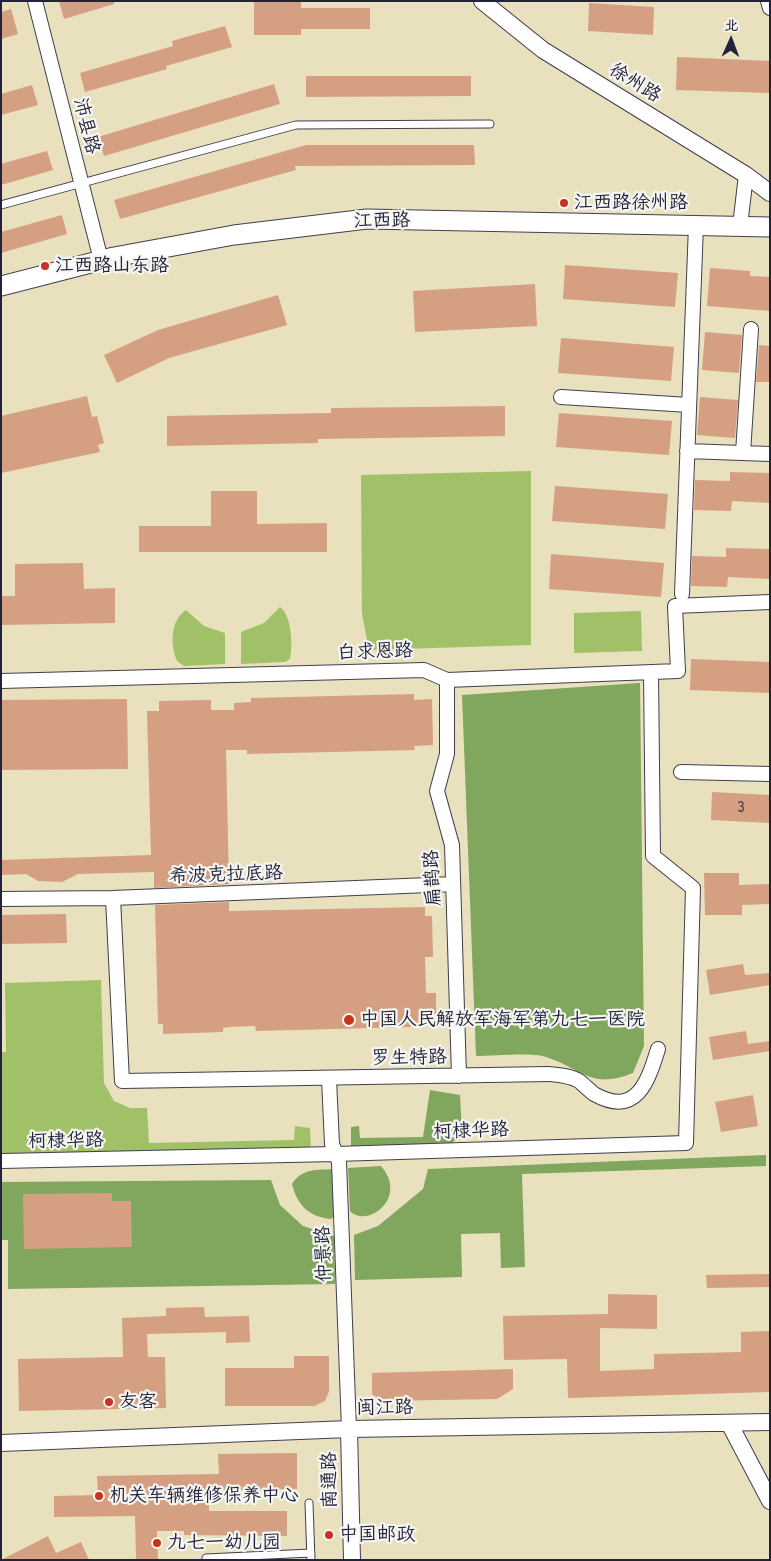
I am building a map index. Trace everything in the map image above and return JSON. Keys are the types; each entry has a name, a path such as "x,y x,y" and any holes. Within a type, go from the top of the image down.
{"main road":[{"name":"江西路","path":"1,286 101,260 234,235 368,219 770,228"}],"street":[{"name":"沛县路","path":"35,1 101,260"},
{"name":"徐州路","path":"482,1 544,50 746,175 770,193"},
{"path":"768,1 770,8"},
{"path":"740,226 746,175"},
{"path":"682,594 696,225"},
{"path":"742,453 751,329"},
{"path":"561,397 689,405"},
{"path":"687,451 770,454"},
{"name":"白求恩路","path":"1,682 424,670 447,680 678,672 675,606 770,602"},
{"name":"柯棣华路","path":"1,1161 336,1154 686,1143 693,888 653,856 651,673"},
{"name":"扁鹊路","path":"447,680 447,754 437,791 452,845 459,1076"},
{"path":"681,772 770,774"},
{"name":"希波克拉底路","path":"1,900 113,898 453,884"},
{"name":"罗生特路","path":"113,898 122,1081 565,1076 577,1080 594,1093 612,1101 627,1100 643,1090 658,1049"},
{"name":"仲景路","path":"329,1079 332,1144 339,1162 349,1429"},
{"name":"闽江路","path":"1,1443 349,1429 770,1422"},
{"path":"729,1424 770,1501"},
{"name":"南通路","path":"349,1429 352,1560"}],"lane":[{"path":"1,205 296,125 490,124"},
{"path":"206,1558 311,1557 309,1503"}],"green space":[{"path":"531,471 531,645 369,650 362,614 361,475"},
{"path":"280,607 284,611 289,624 291,639 290,659 285,662 241,664 241,632 264,623"},
{"path":"186,610 204,626 225,633 225,664 184,666 177,661 173,647 174,626"},
{"path":"641,611 642,651 574,653 574,613"},
{"path":"640,683 644,1046 633,1073 618,1078 596,1079 546,1057 522,1054 476,1056 462,695"},
{"path":"101,980 104,1083 114,1101 130,1108 147,1108 149,1143 294,1140 295,1126 310,1128 311,1149 1,1156 1,1052 6,1052 5,983"},
{"path":"430,1090 460,1095 462,1133 450,1145 351,1147 351,1127 359,1126 360,1138 423,1137"},
{"path":"766,1155 766,1166 522,1174 525,1267 501,1268 500,1233 461,1234 462,1277 355,1280 354,1235 378,1226 423,1189 428,1169"},
{"path":"381,1166 388,1178 390,1189 388,1199 375,1213 357,1216 350,1211 348,1168"},
{"path":"334,1169 336,1214 331,1219 316,1216 301,1204 292,1184 305,1172"},
{"path":"271,1180 280,1205 303,1226 334,1236 335,1284 8,1289 8,1240 1,1240 1,1182"}],"building":[{"path":"59,1 114,1 114,4 64,19"},
{"path":"254,2 301,2 301,8 370,8 370,29 301,29 301,35 254,35"},
{"path":"589,3 654,7 653,35 588,31"},
{"path":"11,9 18,34 1,39 1,12"},
{"path":"225,26 232,47 166,66 167,69 85,92 80,73 173,46 172,41"},
{"path":"677,57 770,61 770,93 676,90"},
{"path":"306,76 471,76 471,96 306,97"},
{"path":"274,84 280,104 104,156 98,137"},
{"path":"32,85 38,105 1,115 1,94"},
{"path":"306,145 474,145 475,165 295,166 296,170 120,219 114,200"},
{"path":"47,151 53,170 1,185 1,164"},
{"path":"62,215 67,234 1,253 1,232"},
{"path":"565,265 678,273 675,307 563,299"},
{"path":"710,268 750,271 750,276 770,277 770,311 707,306"},
{"path":"535,284 537,326 415,332 413,291"},
{"path":"278,295 287,325 169,358 117,383 104,355 158,330"},
{"path":"705,332 742,335 739,373 702,370"},
{"path":"561,338 674,347 671,381 558,373"},
{"path":"759,345 770,346 770,382 756,382"},
{"path":"87,396 92,417 97,416 104,443 98,445 100,452 1,473 1,416"},
{"path":"700,397 738,400 735,438 697,435"},
{"path":"505,406 505,436 318,439 318,443 167,446 167,416 331,413 331,408"},
{"path":"559,413 672,421 669,455 556,447"},
{"path":"730,472 770,473 770,503 732,501 731,511 694,510 695,480 730,481"},
{"path":"555,486 668,494 665,529 552,521"},
{"path":"211,491 257,491 257,524 327,523 327,552 139,552 139,526 211,526"},
{"path":"726,548 770,549 770,579 728,577 727,587 691,586 692,556 726,557"},
{"path":"551,554 664,563 661,597 549,589"},
{"path":"83,563 84,589 115,588 115,623 1,625 1,596 15,596 15,564"},
{"path":"691,659 770,662 770,693 690,690"},
{"path":"414,694 414,700 432,699 433,745 414,746 415,750 247,754 247,750 226,750 229,884 154,888 154,872 78,874 62,882 38,881 26,874 1,875 1,860 151,855 147,711 159,711 159,701 211,700 211,710 234,710 234,703 251,702 251,698"},
{"path":"127,699 128,769 1,770 1,700"},
{"path":"712,792 770,795 770,823 711,820"},
{"path":"704,873 739,873 739,885 770,884 770,904 742,905 742,915 705,915"},
{"path":"229,902 229,911 425,907 425,916 432,916 433,957 425,957 426,993 436,993 436,1014 428,1014 428,1023 410,1023 411,1027 256,1031 255,1026 223,1028 223,1032 163,1034 163,1024 158,1024 155,905"},
{"path":"66,914 67,943 1,944 1,915"},
{"path":"743,964 745,975 770,973 770,985 710,995 706,970"},
{"path":"746,1031 748,1044 770,1041 770,1051 713,1060 709,1037"},
{"path":"753,1095 758,1126 721,1132 715,1102"},
{"path":"112,1193 112,1201 131,1201 132,1247 24,1249 23,1194"},
{"path":"770,1274 770,1287 707,1288 706,1275"},
{"path":"608,1294 657,1295 657,1329 600,1328 600,1371 654,1369 654,1354 741,1352 741,1332 770,1331 770,1392 568,1398 567,1359 504,1360 503,1316 608,1314"},
{"path":"204,1307 205,1317 249,1316 250,1342 226,1343 226,1332 147,1334 148,1357 165,1357 166,1408 19,1411 18,1359 123,1357 122,1318 166,1316 166,1308"},
{"path":"294,1356 329,1356 329,1391 325,1401 314,1406 225,1406 225,1368 294,1368"},
{"path":"513,1369 513,1389 497,1399 381,1401 372,1394 372,1373"},
{"path":"297,1453 297,1489 209,1490 209,1511 287,1511 287,1536 184,1535 184,1531 157,1531 158,1560 136,1560 135,1516 54,1517 54,1496 98,1495 97,1476 219,1474 218,1454"},
{"path":"48,1536 56,1553 81,1542 89,1560 1,1560"}],"place":[{"name":"江西路徐州路","path":"564,203"},
{"name":"江西路山东路","path":"45,266"},
{"name":"中国人民解放军海军第九七一医院","path":"349,1020"},
{"name":"友客","path":"109,1402"},
{"name":"机关车辆维修保养中心","path":"99,1496"},
{"name":"中国邮政","path":"329,1535"},
{"name":"九七一幼儿园","path":"157,1543"}]}
